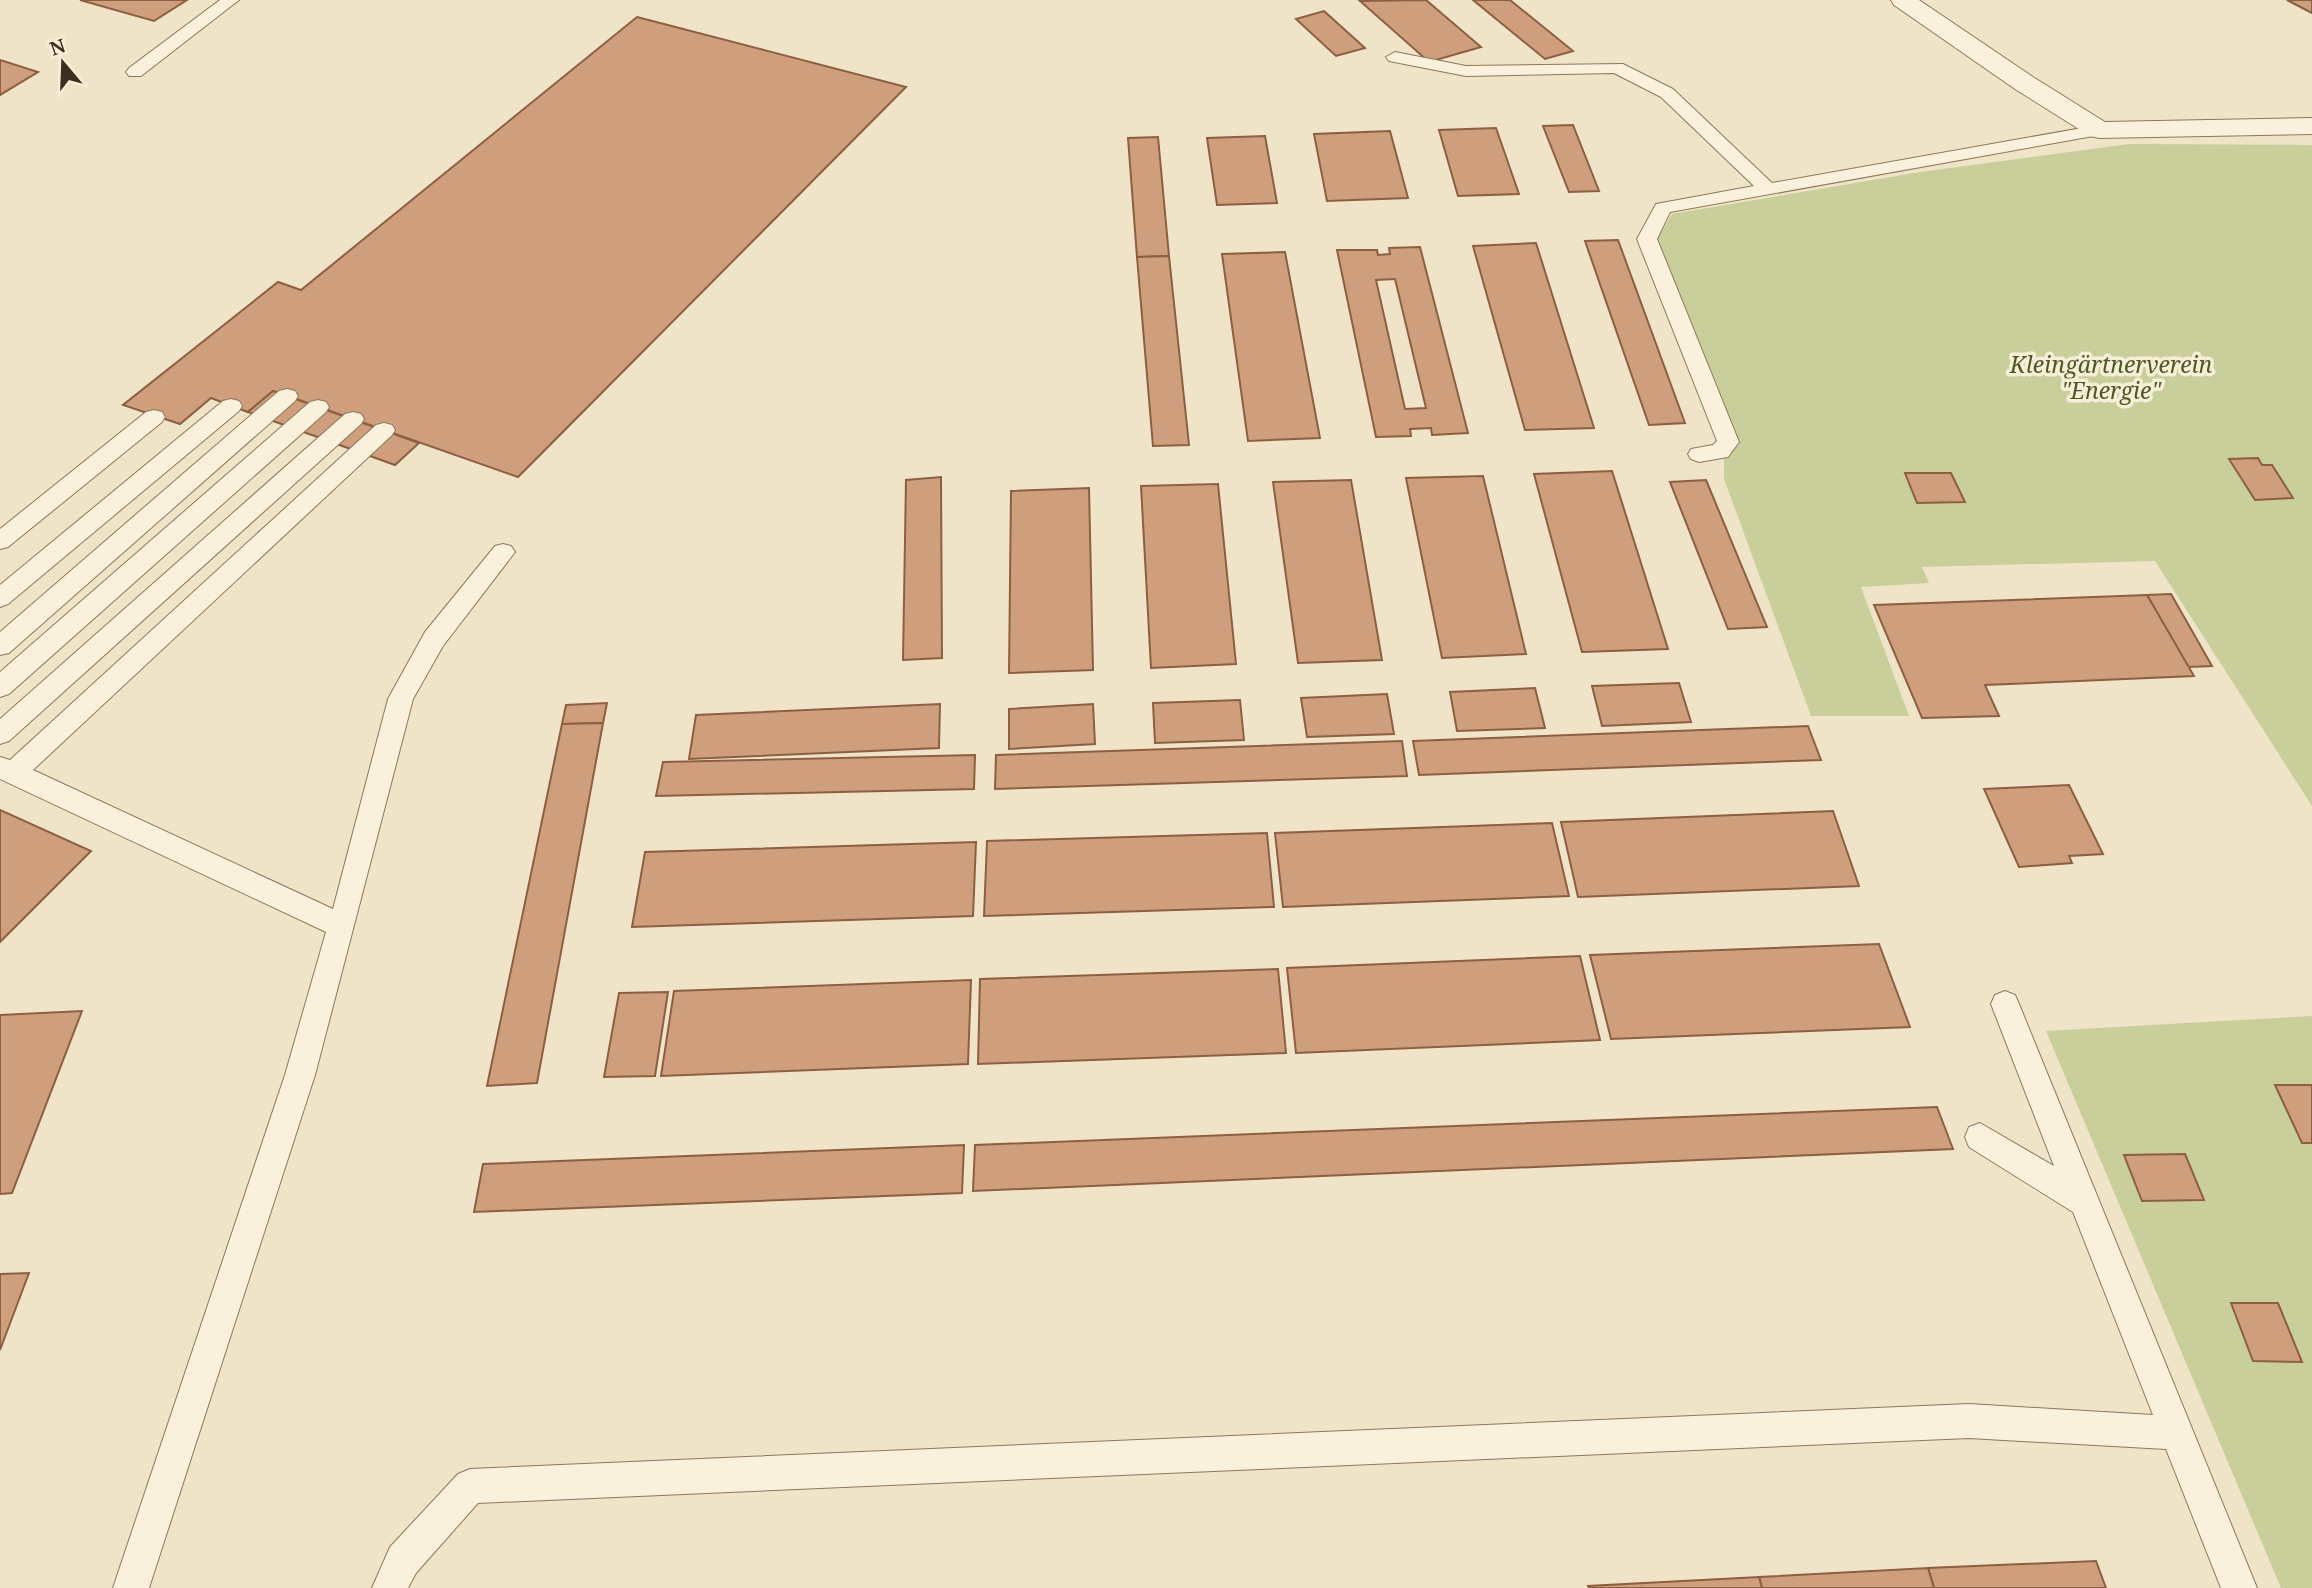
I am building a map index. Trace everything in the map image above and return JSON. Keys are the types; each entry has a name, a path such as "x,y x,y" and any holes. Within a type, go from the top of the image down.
{"street":[{"path":"1903,0 2024,83 2099,130 2312,126"}],"lane":[{"path":"135,72 231,0"},
{"path":"1395,57 1466,71 1618,68 1667,93 1767,188"},
{"path":"1699,454 1720,452 1728,442 1647,239 1662,208 2099,130"},
{"path":"0,646 287,396"},
{"path":"0,598 231,406"},
{"path":"0,687 318,407"},
{"path":"0,541 154,417"},
{"path":"0,734 352,419"},
{"path":"342,926 6,770 384,430"},
{"path":"131,1588 300,1074 401,699 435,639 503,552"},
{"path":"2005,1004 2239,1588"},
{"path":"1980,1137 2085,1202"},
{"path":"390,1588 403,1560 470,1486 1969,1421 2177,1433"}],"green space":[{"name":"Kleingärtnerverein \"Energie\"","path":"2129,144 2312,145 2312,806 2155,561 1922,567 1929,583 1861,587 1909,716 1811,716 1724,479 1724,454 1657,240 1672,214 1920,172"},
{"path":"2312,1016 2312,1588 2281,1588 2046,1031"}],"building":[{"path":"80,0 187,0 154,21"},
{"path":"1426,0 1481,47 1429,62 1360,1"},
{"path":"1473,0 1510,0 1573,51 1545,59"},
{"path":"2287,0 2312,0 2312,13"},
{"path":"1324,11 1365,48 1336,56 1296,19"},
{"path":"637,17 906,87 518,477 273,391 248,412 211,398 180,424 123,405 278,282 301,290"},
{"path":"0,60 38,72 0,95"},
{"path":"1573,125 1599,191 1569,192 1543,126"},
{"path":"1496,128 1519,194 1458,196 1439,130"},
{"path":"1390,131 1408,198 1327,201 1314,134"},
{"path":"1265,136 1277,203 1217,205 1207,138"},
{"path":"1158,137 1169,256 1137,257 1128,138"},
{"path":"1618,240 1685,423 1649,425 1585,241"},
{"path":"1536,243 1594,428 1525,430 1473,246"},
{"path":"1420,247 1468,433 1432,435 1431,428 1410,429 1411,436 1376,437 1337,250 1377,250 1378,255 1390,254 1389,248","holes":["1395,279 1426,408 1405,409 1376,280"]},
{"path":"1285,252 1320,438 1248,441 1222,254"},
{"path":"1169,256 1189,445 1153,446 1137,257"},
{"path":"273,391 419,443 395,465 248,412"},
{"path":"2258,458 2262,465 2272,465 2293,498 2255,500 2229,459"},
{"path":"1612,471 1668,649 1582,652 1534,474"},
{"path":"1905,473 1951,473 1965,502 1917,503"},
{"path":"1483,476 1526,654 1442,658 1406,478"},
{"path":"941,477 942,658 903,660 906,480"},
{"path":"1351,480 1382,660 1298,663 1273,482"},
{"path":"1706,480 1767,627 1728,629 1670,482"},
{"path":"1218,484 1236,664 1151,668 1141,486"},
{"path":"1089,488 1093,670 1009,673 1011,491"},
{"path":"2171,594 2212,666 2188,667 2147,595"},
{"path":"2147,595 2194,676 1985,685 1999,716 1922,718 1874,605"},
{"path":"1679,683 1691,722 1602,726 1592,686"},
{"path":"1535,688 1545,728 1457,731 1450,692"},
{"path":"1387,694 1394,734 1307,737 1301,698"},
{"path":"1240,700 1244,740 1155,743 1153,703"},
{"path":"607,703 603,723 562,724 566,705"},
{"path":"940,704 939,748 689,759 696,715"},
{"path":"1093,704 1095,744 1009,749 1009,709"},
{"path":"603,723 537,1083 487,1086 562,724"},
{"path":"1808,726 1821,760 1419,775 1413,741"},
{"path":"1402,741 1407,776 995,789 996,755"},
{"path":"975,755 974,789 656,796 663,762"},
{"path":"2069,785 2103,854 2069,856 2072,863 2019,867 1984,789"},
{"path":"0,810 91,851 0,942"},
{"path":"1833,811 1859,886 1578,897 1561,822"},
{"path":"1552,823 1569,896 1283,907 1275,833"},
{"path":"1267,833 1274,907 984,916 987,841"},
{"path":"976,842 973,916 632,927 645,852"},
{"path":"1879,944 1910,1027 1611,1039 1590,955"},
{"path":"1580,956 1600,1040 1296,1053 1287,968"},
{"path":"1278,969 1286,1053 978,1064 980,979"},
{"path":"971,980 968,1064 661,1076 674,991"},
{"path":"668,992 655,1076 604,1077 619,993"},
{"path":"82,1011 12,1193 0,1194 0,1015"},
{"path":"2275,1085 2312,1085 2312,1143 2302,1143"},
{"path":"1937,1107 1953,1149 973,1191 975,1145"},
{"path":"964,1145 962,1193 474,1212 483,1164"},
{"path":"2185,1154 2204,1200 2142,1201 2124,1155"},
{"path":"29,1273 0,1350 0,1274"},
{"path":"2231,1303 2278,1303 2302,1362 2253,1361"},
{"path":"2096,1561 2106,1588 1934,1588 1928,1568"},
{"path":"1928,1568 1934,1588 1762,1588 1759,1577"},
{"path":"1759,1577 1762,1588 1588,1586"}]}
